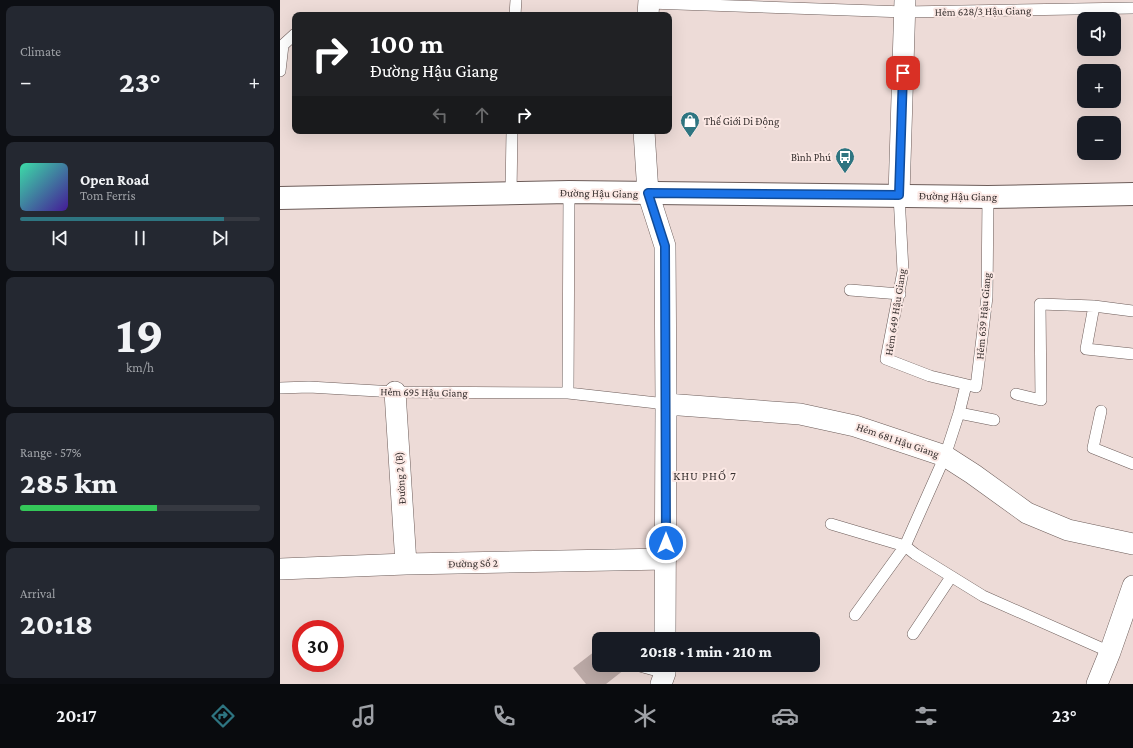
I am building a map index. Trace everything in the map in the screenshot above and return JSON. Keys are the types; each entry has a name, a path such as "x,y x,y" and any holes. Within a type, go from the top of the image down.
{"main road":[{"name":"Đường Hậu Giang","path":"280,198 569,192 988,197 1133,194"}],"street":[{"path":"899,195 905,6"},
{"path":"644,134 648,193 665,246 665,632"},
{"name":"Đường 2 (B)","path":"395,392 406,564"},
{"name":"Hẻm 681 Hậu Giang","path":"666,404 800,414 855,426 945,456 974,474 1027,513 1068,530 1133,544"},
{"name":"Đường Số 2","path":"280,568 666,559"},
{"path":"1097,684 1133,586"}],"lane":[{"path":"515,12 516,0"},
{"name":"Hẻm 628/3 Hậu Giang","path":"649,6 1133,8"},
{"path":"280,71 283,45 292,37"},
{"path":"511,193 512,134"},
{"path":"568,393 569,192"},
{"name":"Hẻm 649 Hậu Giang","path":"899,195 903,271 900,294 886,359 930,376 966,385"},
{"name":"Hẻm 639 Hậu Giang","path":"966,385 976,387 987,297 988,197"},
{"path":"850,290 900,294"},
{"path":"1016,394 1041,400 1040,304 1094,306 1133,311"},
{"path":"1094,306 1086,349 1133,354"},
{"path":"855,615 905,546 945,456 959,413 966,385"},
{"name":"Hẻm 695 Hậu Giang","path":"280,388 308,387 395,392 568,393 666,404"},
{"path":"1101,411 1093,448 1133,464"},
{"path":"959,413 994,420"},
{"path":"831,524 905,546 915,554 982,596 1110,652"},
{"path":"913,634 951,577"}],"building":[{"path":"592,653 592,672 621,672 606,684 586,684 573,668"}],"place":[{"name":"Thế Giới Di Động","path":"690,138"},
{"name":"Bình Phú","path":"845,174"}],"district":[{"name":"KHU PHỐ 7","path":"705,476"}],"route":[{"path":"666,543 665,246 648,193 899,195 903,73"}]}
